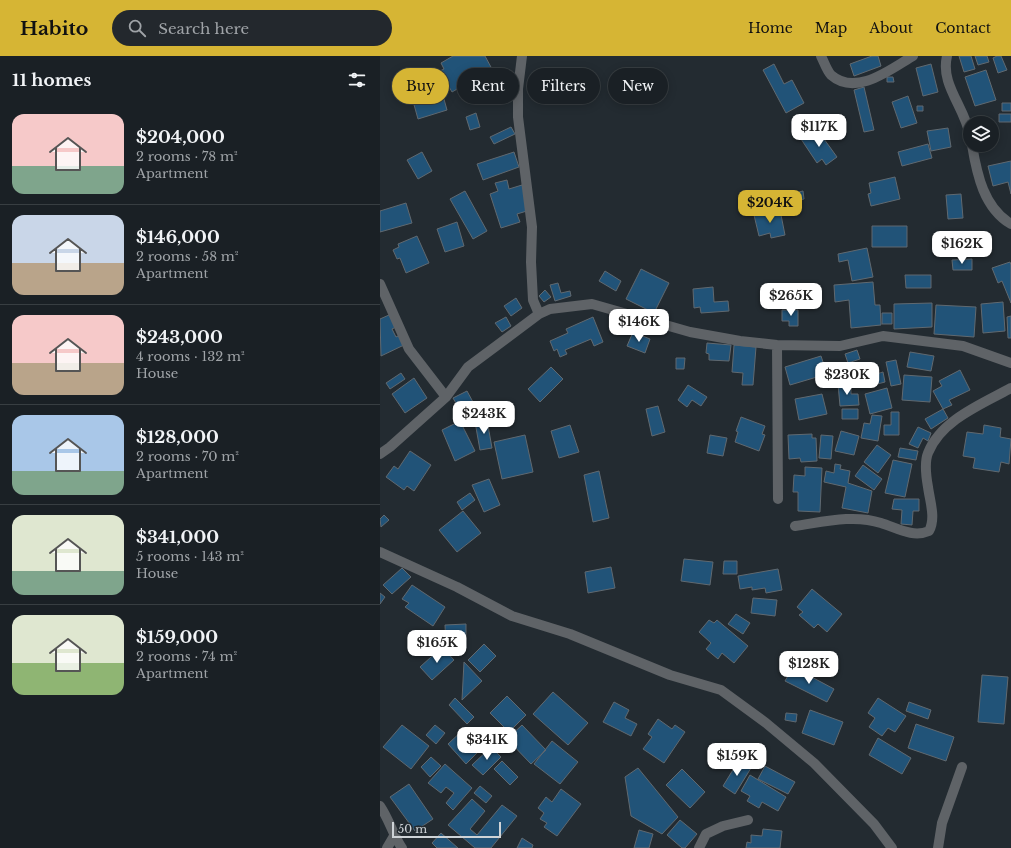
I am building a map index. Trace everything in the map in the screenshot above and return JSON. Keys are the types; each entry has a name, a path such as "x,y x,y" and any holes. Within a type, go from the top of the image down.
{"street":[{"path":"522,56 518,89 518,117 532,227 531,262 533,300 539,314"},
{"path":"821,56 831,75 846,83 869,81 913,56"},
{"path":"947,56 945,65 947,81 964,116"},
{"path":"973,152 976,169 988,202 1001,218 1011,224"},
{"path":"380,284 409,349 446,397"},
{"path":"380,454 390,447 446,397 468,367 539,314 550,309 592,304 690,332 740,341 777,345 840,346 883,336 963,346 1011,363"},
{"path":"777,345 778,499"},
{"path":"795,526 859,519 880,522 909,533 922,534 929,531 933,523 926,473 928,454 942,432 966,413 1011,388"},
{"path":"380,552 458,587 512,616 570,634 670,675 721,690 766,723 814,763 874,824 892,848"},
{"path":"938,848 942,823 962,767"},
{"path":"380,806 388,818 394,836 402,848"},
{"path":"699,848 706,834 723,826 748,820"},
{"path":"387,848 394,836"}],"building":[{"path":"453,56 485,56 491,68 457,68 457,89 452,92 449,87 449,68 444,68 441,63"},
{"path":"872,56 878,56 881,66 854,76 850,64"},
{"path":"959,56 971,56 975,69 964,72"},
{"path":"975,56 987,56 989,62 978,65"},
{"path":"1001,56 1007,70 998,73 993,58"},
{"path":"774,64 784,84 792,80 804,103 786,113 763,70"},
{"path":"931,64 938,92 923,96 916,68"},
{"path":"986,70 996,100 975,106 965,77"},
{"path":"887,77 893,77 894,82 887,82"},
{"path":"864,87 874,130 864,132 854,90"},
{"path":"908,96 917,123 901,128 892,102"},
{"path":"1002,103 1011,103 1011,111 1002,111"},
{"path":"414,104 445,104 447,110 418,119"},
{"path":"917,106 923,106 923,111 917,111"},
{"path":"476,113 480,127 470,130 466,117"},
{"path":"999,114 1011,114 1011,122 999,122"},
{"path":"511,127 515,134 494,144 490,137"},
{"path":"948,128 951,147 931,151 927,131"},
{"path":"812,131 815,135 819,132 837,157 826,165 822,159 817,163 801,139"},
{"path":"928,144 932,158 902,166 898,152"},
{"path":"422,152 432,171 418,179 407,160"},
{"path":"514,152 519,167 483,180 477,164"},
{"path":"1011,161 1011,194 1008,182 993,186 988,166"},
{"path":"895,177 900,199 871,206 868,194 871,193 869,183"},
{"path":"507,180 509,189 522,185 530,210 517,214 520,222 501,228 490,194 498,191 495,183"},
{"path":"465,191 487,231 473,239 450,199"},
{"path":"803,191 804,199 796,201 794,193"},
{"path":"961,194 963,218 948,219 946,195"},
{"path":"406,203 412,223 380,232 380,211"},
{"path":"780,210 785,235 771,238 770,233 759,236 754,215"},
{"path":"457,222 464,246 445,252 437,229"},
{"path":"872,226 907,226 907,247 872,247"},
{"path":"417,236 429,263 406,273 400,258 397,259 393,250 399,247 398,244"},
{"path":"867,248 873,277 852,281 848,260 839,262 838,254"},
{"path":"972,259 972,270 953,270 952,260"},
{"path":"1010,262 1011,303 1002,281 998,283 992,268"},
{"path":"641,269 669,283 654,313 626,299"},
{"path":"605,271 621,281 616,291 599,281"},
{"path":"905,275 931,275 931,288 906,288"},
{"path":"873,282 875,305 880,305 881,325 851,328 849,300 835,302 834,285"},
{"path":"558,283 561,293 570,291 571,296 555,301 550,285"},
{"path":"713,287 714,302 728,301 729,311 701,313 700,307 694,308 693,289"},
{"path":"545,290 551,297 544,302 539,296"},
{"path":"516,298 522,308 511,316 504,306"},
{"path":"1003,302 1005,331 983,333 981,304"},
{"path":"932,303 932,327 894,329 894,304"},
{"path":"936,305 976,307 974,337 934,334"},
{"path":"782,310 798,310 798,326 789,326 789,321 782,321"},
{"path":"882,313 892,313 892,324 882,324"},
{"path":"389,315 396,327 392,329 396,337 400,335 404,345 381,356 380,319"},
{"path":"1011,316 1011,338 1008,338 1007,317"},
{"path":"506,317 511,326 502,332 495,323"},
{"path":"593,317 603,342 594,346 591,339 565,350 567,354 560,357 557,349 554,351 550,341 568,333 566,329"},
{"path":"633,332 650,339 645,353 627,346"},
{"path":"707,343 731,345 729,361 709,360 709,354 706,353"},
{"path":"734,345 756,347 753,385 742,385 743,373 732,372"},
{"path":"857,350 860,359 848,363 845,354"},
{"path":"910,352 934,356 931,371 907,367"},
{"path":"821,356 827,374 790,385 785,367"},
{"path":"676,358 685,358 684,369 676,369"},
{"path":"896,360 901,384 891,386 886,362"},
{"path":"871,365 873,375 883,372 885,382 870,386 865,366"},
{"path":"551,367 563,379 540,402 528,389"},
{"path":"960,370 970,390 949,400 952,405 943,409 933,391 942,386 939,381"},
{"path":"401,373 405,379 390,389 386,383"},
{"path":"904,375 932,377 930,402 902,400"},
{"path":"414,378 427,398 405,413 392,394"},
{"path":"838,384 851,384 851,394 858,394 859,405 840,406"},
{"path":"688,385 707,397 701,406 692,400 687,407 678,400"},
{"path":"887,388 892,408 870,414 865,394"},
{"path":"467,391 480,415 470,420 465,412 462,414 453,398"},
{"path":"822,394 827,414 799,420 795,399"},
{"path":"658,406 665,432 652,436 646,409"},
{"path":"842,409 858,409 858,419 842,419"},
{"path":"943,409 948,418 931,429 925,419"},
{"path":"891,412 899,412 899,435 884,435 884,425 891,425"},
{"path":"872,415 882,416 878,441 861,438 864,423 870,424"},
{"path":"741,417 765,426 762,434 765,435 759,451 735,442 738,432 736,431"},
{"path":"487,420 492,448 480,450 475,422"},
{"path":"460,421 475,451 455,461 442,430"},
{"path":"570,425 579,452 559,458 551,431"},
{"path":"984,425 1001,428 1000,437 1011,439 1009,464 1001,462 999,472 973,468 975,458 963,456 967,432 983,434"},
{"path":"918,427 931,433 928,441 923,438 918,448 909,444"},
{"path":"841,431 859,436 854,455 835,451"},
{"path":"812,434 812,438 816,438 817,461 801,462 800,458 789,459 788,435"},
{"path":"525,435 533,472 502,479 494,442"},
{"path":"710,435 727,438 723,456 707,453"},
{"path":"821,435 833,436 831,459 819,458"},
{"path":"877,445 891,455 878,473 864,462"},
{"path":"900,448 918,451 916,460 898,457"},
{"path":"410,451 431,465 414,491 407,486 404,490 386,477 394,466 398,469"},
{"path":"893,460 912,464 905,497 885,493"},
{"path":"835,464 841,465 840,469 850,471 848,483 872,491 868,513 842,508 846,487 824,482 826,471 834,473"},
{"path":"863,465 882,479 874,490 855,476"},
{"path":"805,467 822,468 820,512 798,511 798,492 793,492 794,475 805,476"},
{"path":"599,471 609,518 593,522 584,475"},
{"path":"489,479 500,505 484,512 472,485"},
{"path":"470,493 475,500 462,510 457,502"},
{"path":"894,499 919,499 919,511 913,511 912,525 901,524 902,510 892,509"},
{"path":"463,511 481,533 457,552 439,530"},
{"path":"384,515 389,520 381,527 380,519"},
{"path":"684,559 713,562 710,585 681,581"},
{"path":"724,561 737,561 737,574 723,574"},
{"path":"611,567 615,588 588,593 585,572"},
{"path":"402,568 411,577 392,594 383,585"},
{"path":"778,569 782,590 766,593 765,588 752,590 752,587 740,589 738,576"},
{"path":"412,585 445,607 433,626 405,607 409,603 402,599"},
{"path":"812,589 842,614 827,632 818,624 814,628 799,615 803,612 797,607"},
{"path":"380,593 385,597 380,604"},
{"path":"753,598 777,600 775,616 751,613"},
{"path":"736,614 750,623 743,634 728,624"},
{"path":"709,620 714,623 717,620 748,646 734,663 722,653 718,659 706,649 711,643 699,632"},
{"path":"466,624 466,648 446,648 445,625"},
{"path":"484,644 496,656 480,672 468,660"},
{"path":"442,647 454,660 432,680 420,667"},
{"path":"464,662 482,681 462,700"},
{"path":"793,667 834,689 827,702 785,681"},
{"path":"982,675 1008,677 1004,724 978,722"},
{"path":"553,692 588,723 568,745 533,714"},
{"path":"507,696 526,715 509,732 490,713"},
{"path":"455,698 474,717 467,724 449,705"},
{"path":"878,698 906,716 895,732 888,728 882,736 869,727 875,718 868,713"},
{"path":"614,702 629,710 625,718 637,724 631,736 603,722"},
{"path":"909,702 931,710 928,719 906,711"},
{"path":"810,710 843,722 834,745 802,733"},
{"path":"786,713 797,714 796,722 785,720"},
{"path":"658,719 672,729 675,725 685,732 664,763 643,749 652,737 648,734"},
{"path":"916,724 954,737 946,761 908,748"},
{"path":"402,725 429,746 411,769 383,747"},
{"path":"435,725 445,733 436,744 426,735"},
{"path":"522,725 546,750 531,764 507,739"},
{"path":"464,729 482,748 466,764 448,744"},
{"path":"878,738 911,758 902,774 869,755"},
{"path":"552,741 578,762 560,784 534,764"},
{"path":"491,747 501,757 483,775 472,765"},
{"path":"431,757 441,766 430,777 421,767"},
{"path":"739,760 751,768 735,794 723,786"},
{"path":"502,761 518,777 510,785 494,769"},
{"path":"445,764 472,788 453,810 446,803 454,793 446,787 441,793 428,783"},
{"path":"765,766 795,782 788,794 758,779"},
{"path":"638,768 678,817 662,834 631,816 625,777"},
{"path":"682,769 705,792 690,808 666,785"},
{"path":"750,775 786,797 778,811 762,802 759,808 747,801 750,796 741,791"},
{"path":"409,784 433,819 415,831 390,797"},
{"path":"480,786 492,796 486,803 474,793"},
{"path":"561,789 581,804 557,836 544,827 547,823 540,819 544,813 538,808 546,797 552,802"},
{"path":"472,799 485,811 470,829 477,835 502,805 517,816 491,848 475,848 448,825"},
{"path":"680,820 697,834 685,848 682,848 667,835"},
{"path":"763,829 782,831 780,848 746,848 747,842 751,843 751,835 762,836"},
{"path":"639,830 653,834 649,848 634,848"},
{"path":"441,833 458,848 437,848 432,843"},
{"path":"522,838 533,845 532,848 517,848"}]}
